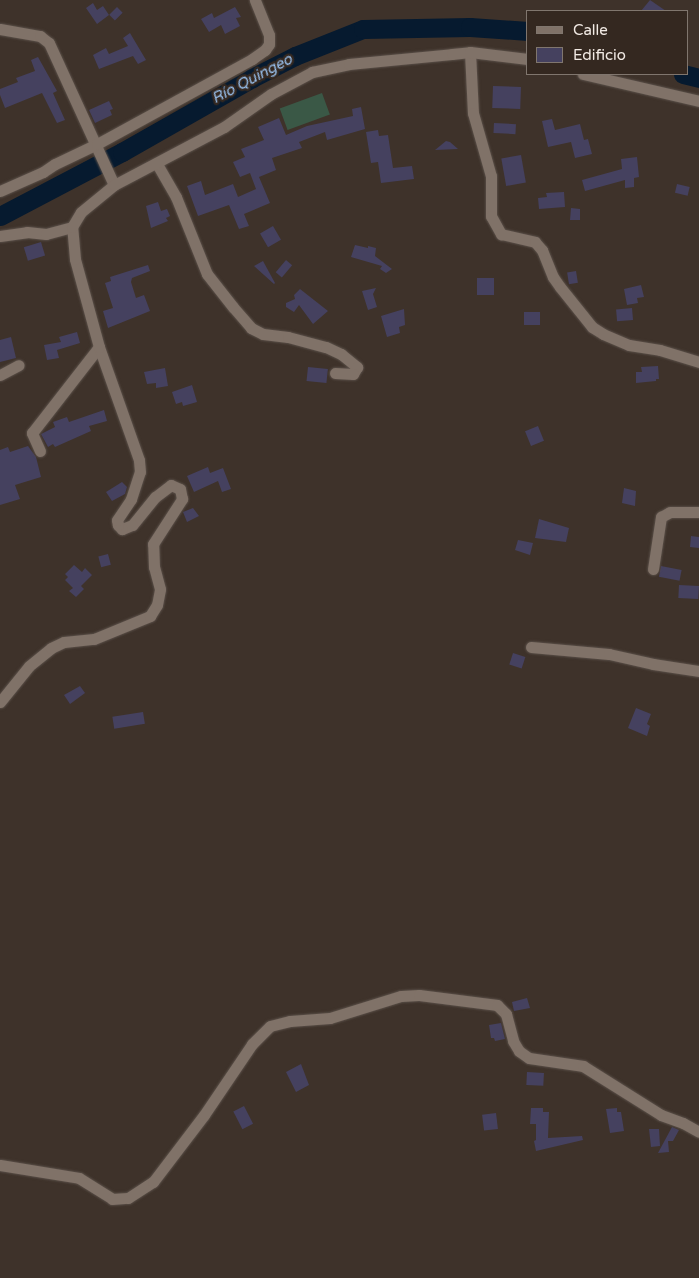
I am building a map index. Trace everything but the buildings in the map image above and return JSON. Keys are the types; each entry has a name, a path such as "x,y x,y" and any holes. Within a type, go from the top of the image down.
{"street":[{"path":"0,191 43,172 55,164 98,146 265,50 269,35 255,0"},
{"path":"0,30 40,36 49,43 112,180"},
{"path":"470,52 473,113 490,176 491,216 501,234 514,239 525,239 539,246 560,287 592,327 628,345 660,350 699,362"},
{"path":"0,702 29,666 50,648 64,642 94,639 145,620 154,610 159,599 160,589 154,568 153,544 182,499 180,489 171,485 155,497 132,525 122,528 118,525 117,520 131,499 140,472 139,460 99,348 75,259 72,227 82,212 112,180 157,164 224,127 271,94 312,72 384,59 470,52 526,59"},
{"path":"587,75 699,101"},
{"path":"157,164 176,197 207,274 233,307 251,328 263,334 288,337 326,348 341,354 357,367 353,374 336,373"},
{"path":"0,236 27,232 46,234 72,227"},
{"path":"40,451 32,434 99,348"},
{"path":"0,375 19,365"},
{"path":"653,569 661,517 670,512 699,512"},
{"path":"531,647 609,654 653,664 699,671"},
{"path":"0,1165 79,1178 112,1198 128,1198 153,1182 204,1115 252,1044 270,1026 290,1021 330,1018 401,996 419,996 497,1005 506,1014 513,1041 520,1051 529,1058 583,1066 661,1115 684,1123 699,1132"}],"green space":[{"path":"322,93 330,115 288,130 280,108"}],"waterway":[{"name":"Río Quingeo","path":"0,216 122,152 252,78 295,56 363,29 470,27 526,31"},
{"name":"Río Quingeo","path":"687,75 699,78"}]}
